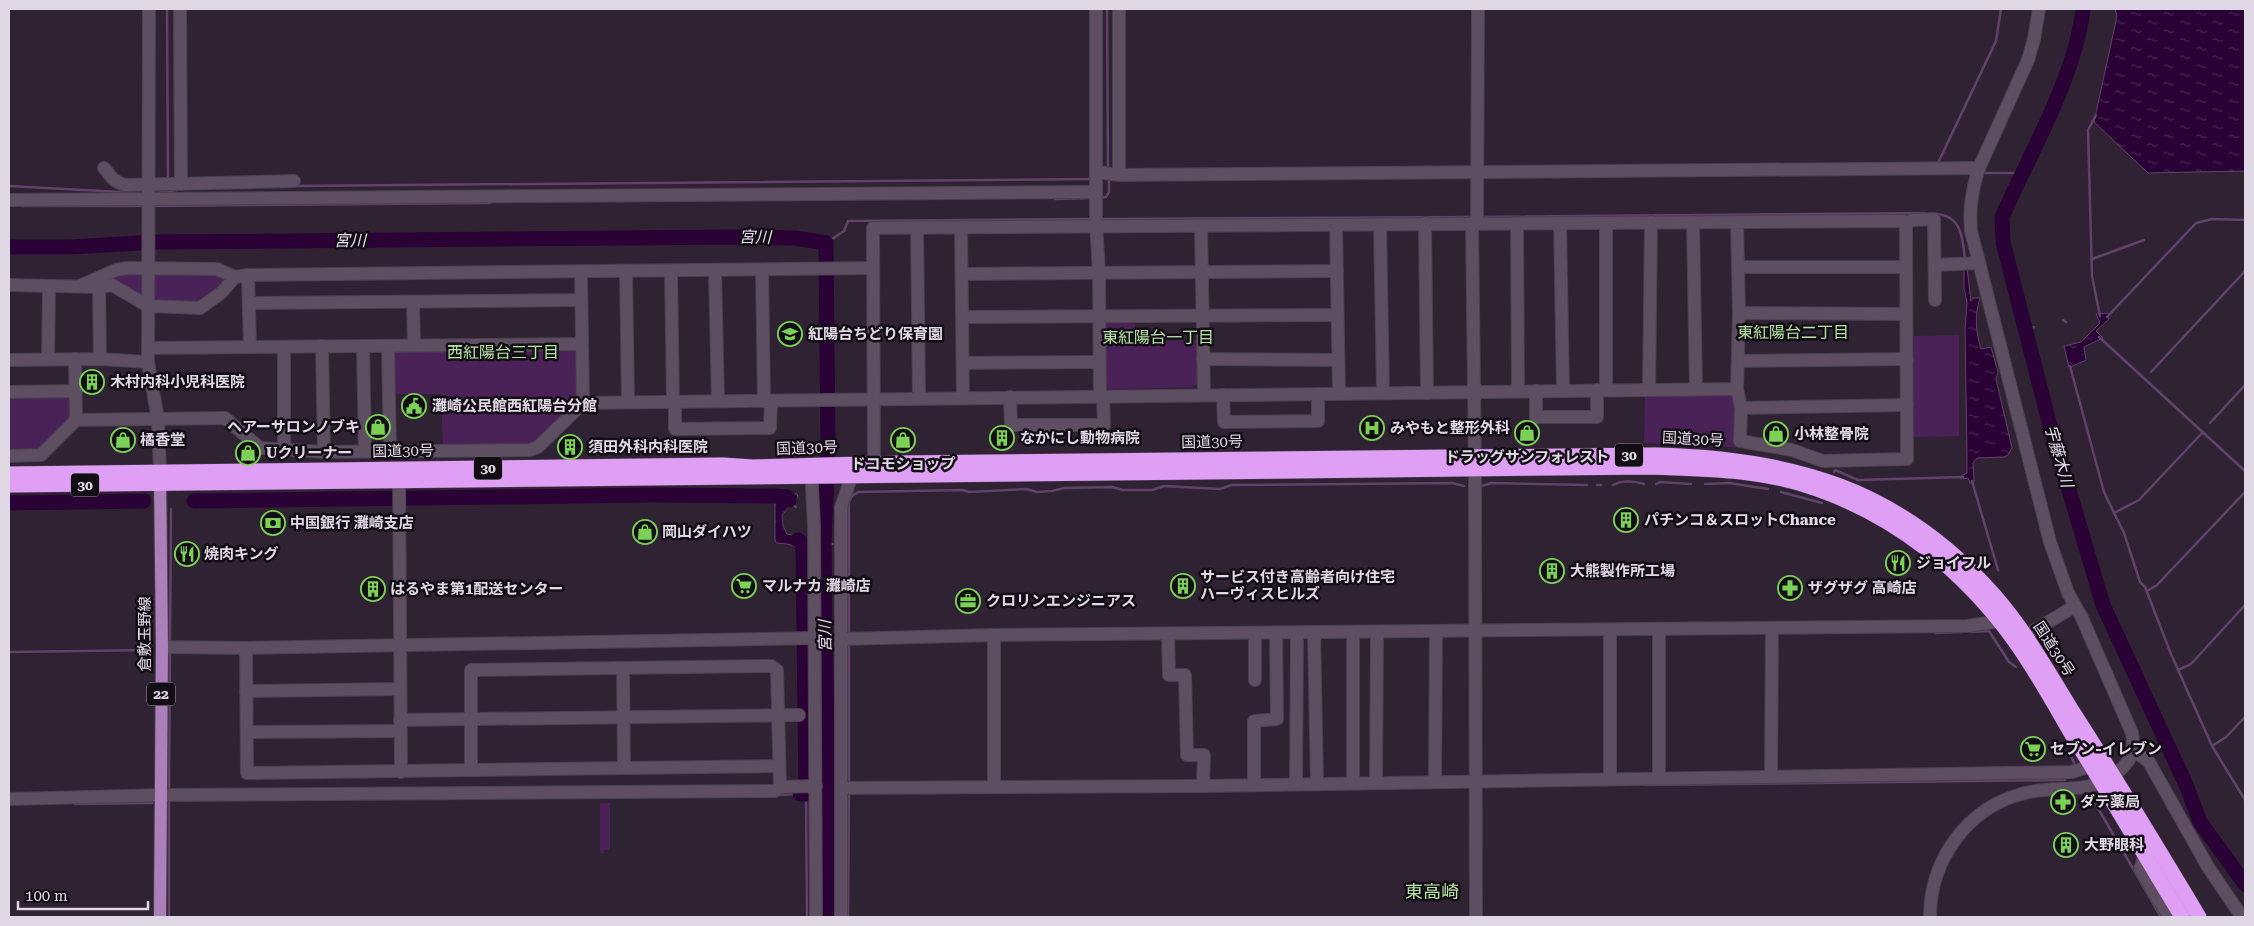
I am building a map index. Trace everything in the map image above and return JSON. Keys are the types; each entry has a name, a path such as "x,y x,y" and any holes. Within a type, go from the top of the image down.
{"highway":[{"name":"国道30号","path":"9,474 399,486 845,470 1475,463 1695,456 1767,464 1820,478 1844,487 1890,510 1933,538 1982,582 2025,636 2107,779 2145,856 2182,917"},
{"name":"国道30号","path":"1475,463 1731,470 1764,475 1816,488 1884,520 1926,548 1967,583 2000,621 2015,641 2092,766 2107,779 2199,917"},
{"name":"国道30号","path":"9,486 160,478"}],"main road":[{"name":"倉敷玉野線","path":"160,478 167,647 166,796 160,917"}],"street":[{"path":"149,9 148,362 158,420 160,478"},
{"path":"180,9 181,184"},
{"path":"1096,9 1108,173"},
{"path":"1010,397 1011,425 1104,425 1099,362 1099,274 1096,196 1108,173 1119,9"},
{"path":"1476,917 1477,785 1474,393 1478,175 1478,9"},
{"path":"1930,917 1930,899 1941,861 1964,828 1977,817 2009,798 2026,792 2087,788 2107,779 2122,769 2133,753 2132,733 2086,625 2068,593 2050,542 1969,264 1970,204 1979,168 2028,60 2034,40 2039,9"},
{"path":"104,168 114,180 124,185 181,184 228,189 1096,196"},
{"path":"1108,173 1478,175 1979,168"},
{"path":"9,200 149,208 228,189 294,181"},
{"path":"874,470 873,228 961,227 1097,221 1201,226 1425,224 1476,219 1517,223 1897,220 1904,223 1934,219 1935,300"},
{"path":"1536,391 1536,417 1597,417 1602,390 1606,222"},
{"path":"1649,390 1651,222"},
{"path":"1693,222 1696,389"},
{"path":"1737,222 1739,313 1737,389 1741,408 1740,441 1792,450 1823,460 1907,459 1908,405 1904,223"},
{"path":"1517,223 1518,391"},
{"path":"1560,223 1563,390"},
{"path":"1380,224 1383,393"},
{"path":"1425,224 1427,393"},
{"path":"1336,225 1339,393"},
{"path":"1201,226 1204,395"},
{"path":"917,227 919,398"},
{"path":"961,227 963,398"},
{"path":"1935,265 1969,264"},
{"path":"78,287 116,270 148,266 217,269 241,276 872,268"},
{"path":"1738,266 1905,267"},
{"path":"671,271 675,428 770,428 762,270"},
{"path":"716,271 718,401"},
{"path":"962,274 1336,271"},
{"path":"626,272 628,402"},
{"path":"581,273 582,403"},
{"path":"241,276 248,303 250,347"},
{"path":"9,285 99,287 112,285 148,306 200,308 241,276"},
{"path":"48,359 49,286"},
{"path":"99,287 100,359"},
{"path":"248,303 581,300"},
{"path":"413,302 414,345"},
{"path":"1739,313 1906,314"},
{"path":"963,317 1099,318 1337,315"},
{"path":"148,348 582,344"},
{"path":"322,346 324,452"},
{"path":"363,346 365,451"},
{"path":"388,346 390,451"},
{"path":"284,347 284,450"},
{"path":"75,359 76,420"},
{"path":"9,360 100,359 148,362"},
{"path":"1738,361 1907,359"},
{"path":"1203,360 1338,360"},
{"path":"963,364 1099,362"},
{"path":"9,456 41,455 76,420 225,418 260,448 284,450 324,452 534,449 582,403 1737,389"},
{"path":"9,392 76,392"},
{"path":"1222,395 1224,422 1318,421 1318,394"},
{"path":"1741,408 1908,405"},
{"path":"841,917 846,788 847,639 841,544 841,507 849,484 845,470"},
{"path":"813,471 814,526 807,638 809,787 816,917"},
{"path":"399,486 401,772"},
{"path":"2025,636 2075,606"},
{"path":"847,639 1436,635 1476,631 1659,633 1772,628 1968,626 2000,621"},
{"path":"1771,776 1772,628"},
{"path":"1610,633 1610,779"},
{"path":"1659,633 1659,778"},
{"path":"1376,782 1377,635"},
{"path":"1435,781 1436,635"},
{"path":"1254,785 1254,721 1277,719 1276,636"},
{"path":"1296,783 1297,636"},
{"path":"1314,636 1317,782"},
{"path":"1353,636 1353,782"},
{"path":"1255,637 1255,680"},
{"path":"167,647 246,648 807,638"},
{"path":"1168,638 1169,675 1185,675 1187,755 1204,755 1204,786"},
{"path":"994,639 994,786"},
{"path":"246,648 247,772 401,772 471,769 779,766"},
{"path":"471,769 471,670 771,666 777,670 780,787"},
{"path":"622,668 624,767"},
{"path":"246,691 400,688"},
{"path":"247,732 400,726 471,719 799,715"},
{"path":"2133,753 2146,758 2149,762 2208,867 2242,917"},
{"path":"846,788 1204,786 1317,782 1435,781 1477,785 1610,779 2072,772 2092,766"},
{"path":"9,799 775,791 780,787 809,787"},
{"path":"2145,856 2140,869 2169,917"}],"shaded area":[{"path":"153,272 213,272 228,281 201,303 159,303 153,298"},
{"path":"141,273 141,298 97,282 111,275"},
{"path":"1108,321 1135,321 1135,340 1103,340 1103,326"},
{"path":"1959,335 1959,436 1914,437 1914,336"},
{"path":"1199,340 1200,383 1192,387 1108,389 1103,384 1103,341"},
{"path":"578,347 579,401 537,444 443,447 441,394 392,394 392,350"},
{"path":"1733,392 1737,415 1736,448 1712,445 1644,443 1645,393"},
{"path":"73,394 72,417 41,449 9,452 9,395"},
{"path":"600,803 610,803 610,850 604,850 604,853 600,853"}],"water":[{"path":"2115,9 2245,9 2245,171 2148,173 2094,122 2117,16"},
{"path":"1964,268 1967,268 1971,301 1973,298 1980,298 1976,318 1978,336 1981,349 1991,347 1998,372 1996,379 2012,448 2008,455 2004,457 1977,458 1973,463 1974,482 1970,483 1968,478 1961,479 1961,476 1967,473 1965,331 1967,302 1964,288"},
{"path":"2108,313 2109,319 2096,331 2103,338 2084,347 2086,360 2069,368 2064,346 2081,342 2100,323 2096,314"},
{"path":"773,493 797,494 798,497 782,515 783,526 787,534 805,538 808,543 807,558 801,558 796,547 775,541"}],"waterway":[{"path":"167,9 168,179"},
{"path":"1107,9 1108,169"},
{"path":"1938,163 1996,41 2001,9"},
{"name":"宇藤木川","path":"2083,9 2071,62 2061,88 2002,217 2003,242 2050,426 2103,605 2187,787 2200,822 2245,884"},
{"path":"2096,115 2088,130 2092,276 2100,316"},
{"path":"1985,173 2022,173"},
{"path":"1100,198 1106,197 1109,192 1109,177"},
{"path":"295,186 1091,179"},
{"path":"9,186 139,193"},
{"path":"156,193 177,190"},
{"path":"1055,199 1092,198"},
{"path":"153,206 490,203"},
{"path":"23,206 145,206"},
{"path":"1482,217 1924,213"},
{"path":"1934,214 1943,215 1956,223 1962,236 1965,261"},
{"path":"1099,219 1474,217"},
{"path":"826,243 844,231 848,221 1091,219"},
{"path":"2107,317 2196,223 2212,219 2245,220"},
{"name":"宮川","path":"9,247 71,247 156,242 734,237 795,238 826,243 828,451 824,544 829,917"},
{"path":"2092,259 2144,240"},
{"path":"2151,372 2245,271"},
{"path":"2025,330 2034,327"},
{"path":"2099,337 2245,471"},
{"path":"2070,366 2104,492 2124,533 2140,582 2145,587 2171,654 2212,746 2245,800"},
{"path":"2210,423 2245,385"},
{"path":"2114,513 2139,500 2203,432"},
{"path":"1834,472 1835,470 1858,480 1963,477"},
{"path":"1972,481 1998,570"},
{"path":"1613,485 1620,482 1644,484"},
{"path":"1656,484 1660,482 1691,484"},
{"path":"849,636 849,502 852,496 858,492 963,490 969,492 1026,489 1037,492 1064,488 1112,487 1123,490 1152,490 1164,486 1220,489 1231,485 1452,483 1464,486"},
{"path":"1482,486 1491,483 1587,485"},
{"path":"1705,484 1729,483 1768,489"},
{"path":"1781,492 1822,503"},
{"path":"2147,591 2157,585 2245,492"},
{"path":"194,501 653,495 775,496 787,497 789,500"},
{"path":"9,503 144,501"},
{"path":"789,503 796,507"},
{"path":"170,642 171,509"},
{"name":"宮川","path":"818,517 825,516"},
{"path":"798,540 803,544 806,794 800,794"},
{"name":"宮川","path":"820,544 836,544"},
{"path":"2178,670 2191,664 2245,605"},
{"path":"1970,632 1988,631"},
{"path":"1989,631 2009,662 2016,667"},
{"path":"1935,633 1962,632"},
{"path":"849,644 849,783"},
{"path":"9,652 151,650"},
{"path":"169,790 170,650"},
{"path":"2212,746 2226,737 2245,717"},
{"path":"2072,758 2074,763"},
{"path":"1645,785 2065,780"},
{"path":"848,917 849,791"},
{"path":"778,795 800,794"},
{"path":"806,794 807,917"},
{"path":"169,798 169,917"},
{"path":"75,804 152,803"},
{"path":"2095,803 2161,917"}],"place":[{"name":"紅陽台ちどり保育園","path":"790,334"},
{"name":"木村内科小児科医院","path":"92,382"},
{"name":"灘崎公民館西紅陽台分館","path":"414,406"},
{"name":"ヘアーサロンノブキ","path":"378,427"},
{"name":"みやもと整形外科","path":"1372,428"},
{"name":"ドラッグサンフォレスト","path":"1527,433"},
{"name":"小林整骨院","path":"1776,434"},
{"name":"なかにし動物病院","path":"1002,438"},
{"name":"橘香堂","path":"123,440"},
{"name":"ドコモショップ","path":"903,440"},
{"name":"須田外科内科医院","path":"570,447"},
{"name":"Uクリーナー","path":"248,453"},
{"name":"パチンコ＆スロットChance","path":"1626,520"},
{"name":"中国銀行 灘崎支店","path":"273,523"},
{"name":"岡山ダイハツ","path":"645,532"},
{"name":"焼肉キング","path":"187,554"},
{"name":"ジョイフル","path":"1898,563"},
{"name":"大熊製作所工場","path":"1552,571"},
{"name":"マルナカ 灘崎店","path":"744,586"},
{"name":"サービス付き高齢者向け住宅 ハーヴィスヒルズ","path":"1183,586"},
{"name":"ザグザグ 高崎店","path":"1790,588"},
{"name":"はるやま第1配送センター","path":"373,589"},
{"name":"クロリンエンジニアス","path":"968,601"},
{"name":"セブン-イレブン","path":"2033,749"},
{"name":"ダテ薬局","path":"2063,802"},
{"name":"大野眼科","path":"2066,845"}],"district":[{"name":"東紅陽台二丁目","path":"1793,332"},
{"name":"東紅陽台一丁目","path":"1158,337"},
{"name":"西紅陽台三丁目","path":"503,352"},
{"name":"東高崎","path":"1432,891"}]}
